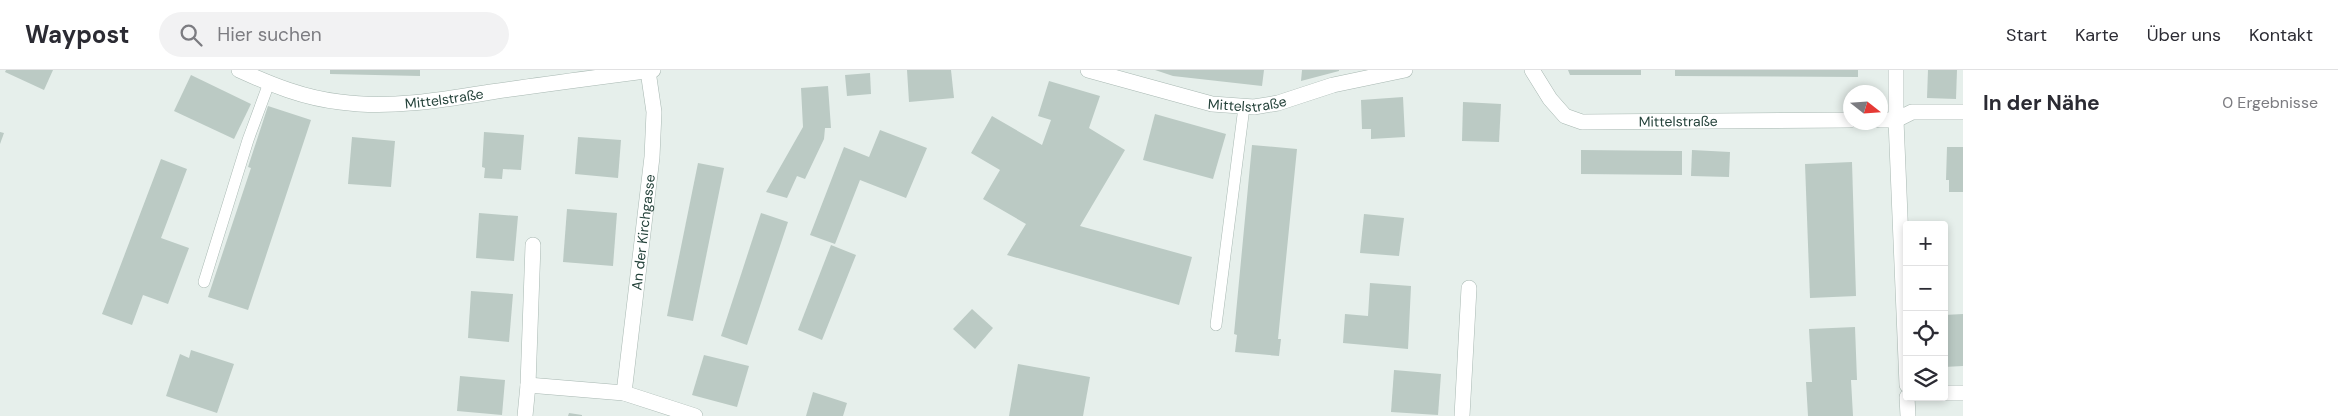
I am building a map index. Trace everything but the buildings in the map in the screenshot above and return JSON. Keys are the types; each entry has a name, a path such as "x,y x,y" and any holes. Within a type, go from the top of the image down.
{"street":[{"name":"Mittelstraße","path":"239,70 304,95 326,100 386,104 447,99 653,70"},
{"name":"Mittelstraße","path":"1088,70 1212,104 1244,107 1278,103 1333,85 1405,70"},
{"name":"Mittelstraße","path":"1532,70 1550,99 1565,116 1582,122 1843,120"},
{"path":"1896,70 1888,120 1905,356"},
{"name":"An der Kirchgasse","path":"624,394 652,157 654,112 639,71"},
{"path":"1888,120 1912,112 1963,112"},
{"path":"525,416 534,245"},
{"path":"1462,416 1469,288"},
{"path":"528,385 624,394 696,416"},
{"path":"1948,393 1963,393"},
{"path":"1907,401 1908,416"}],"lane":[{"path":"204,282 248,140 269,83"},
{"path":"1216,325 1244,107"}]}
